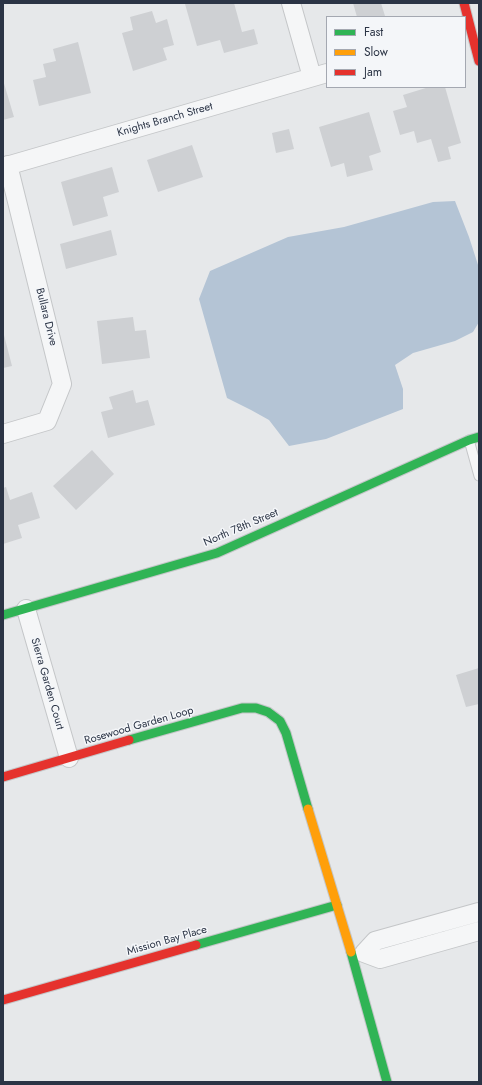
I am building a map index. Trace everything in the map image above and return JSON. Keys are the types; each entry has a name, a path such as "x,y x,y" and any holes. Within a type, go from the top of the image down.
{"street":[{"path":"291,3 320,75"},
{"path":"464,3 479,61"},
{"name":"Knights Branch Street","path":"5,166 320,75"},
{"name":"Bullara Drive","path":"3,434 47,421 62,384 5,166"},
{"name":"North 78th Street","path":"3,616 217,553 469,440 479,437"},
{"name":"Sierra Garden Court","path":"26,609 69,758"},
{"name":"Rosewood Garden Loop","path":"3,777 242,708 256,708 268,712 280,721 286,733 337,905"},
{"path":"337,905 358,955 388,1082"},
{"name":"Mission Bay Place","path":"3,1000 337,905"},
{"path":"358,955 375,941 479,912"},
{"path":"358,955 380,959 479,931"}],"lane":[{"path":"469,440 479,476"}],"water":[{"path":"455,201 479,268 479,322 473,332 455,341 413,353 395,365 403,389 403,409 326,439 289,446 269,420 227,398 199,299 210,271 288,237 344,227 433,202"}],"building":[{"path":"234,3 242,32 254,29 258,44 224,53 220,40 197,46 185,4"},
{"path":"353,3 381,3 385,16 357,16"},
{"path":"152,11 156,23 167,19 174,45 163,48 167,60 133,71 122,33 133,30 130,17"},
{"path":"78,42 91,93 39,106 33,80 46,77 43,64 56,61 53,49"},
{"path":"3,80 14,117 3,120"},
{"path":"426,88 445,88 461,143 448,147 451,159 438,162 431,139 417,143 414,131 400,135 393,111 407,107 403,95"},
{"path":"369,112 381,152 369,156 373,170 347,177 344,163 331,167 319,127"},
{"path":"289,129 294,149 276,153 272,133"},
{"path":"192,145 203,177 158,192 147,160"},
{"path":"112,167 119,192 103,197 108,216 73,226 61,182"},
{"path":"111,230 117,255 66,269 60,244"},
{"path":"133,317 135,331 146,330 150,358 102,364 97,321"},
{"path":"3,335 12,366 3,368"},
{"path":"133,390 136,403 148,400 155,425 108,438 101,412 113,409 109,397"},
{"path":"92,450 114,474 76,510 53,486"},
{"path":"6,487 10,500 32,492 40,518 18,525 22,538 3,544 3,488"},
{"path":"479,668 479,704 466,707 456,675"}],"traffic: fast":[{"path":"3,615 217,553 469,440 479,437"},
{"path":"129,740 242,708 256,708 268,712 280,721 286,733 308,809"},
{"path":"196,945 337,905"},
{"path":"351,952 387,1082"}],"traffic: slow":[{"path":"308,809 351,952"}],"traffic: jam":[{"path":"464,3 479,61"},
{"path":"3,777 129,740"},
{"path":"3,1000 196,945"}]}
